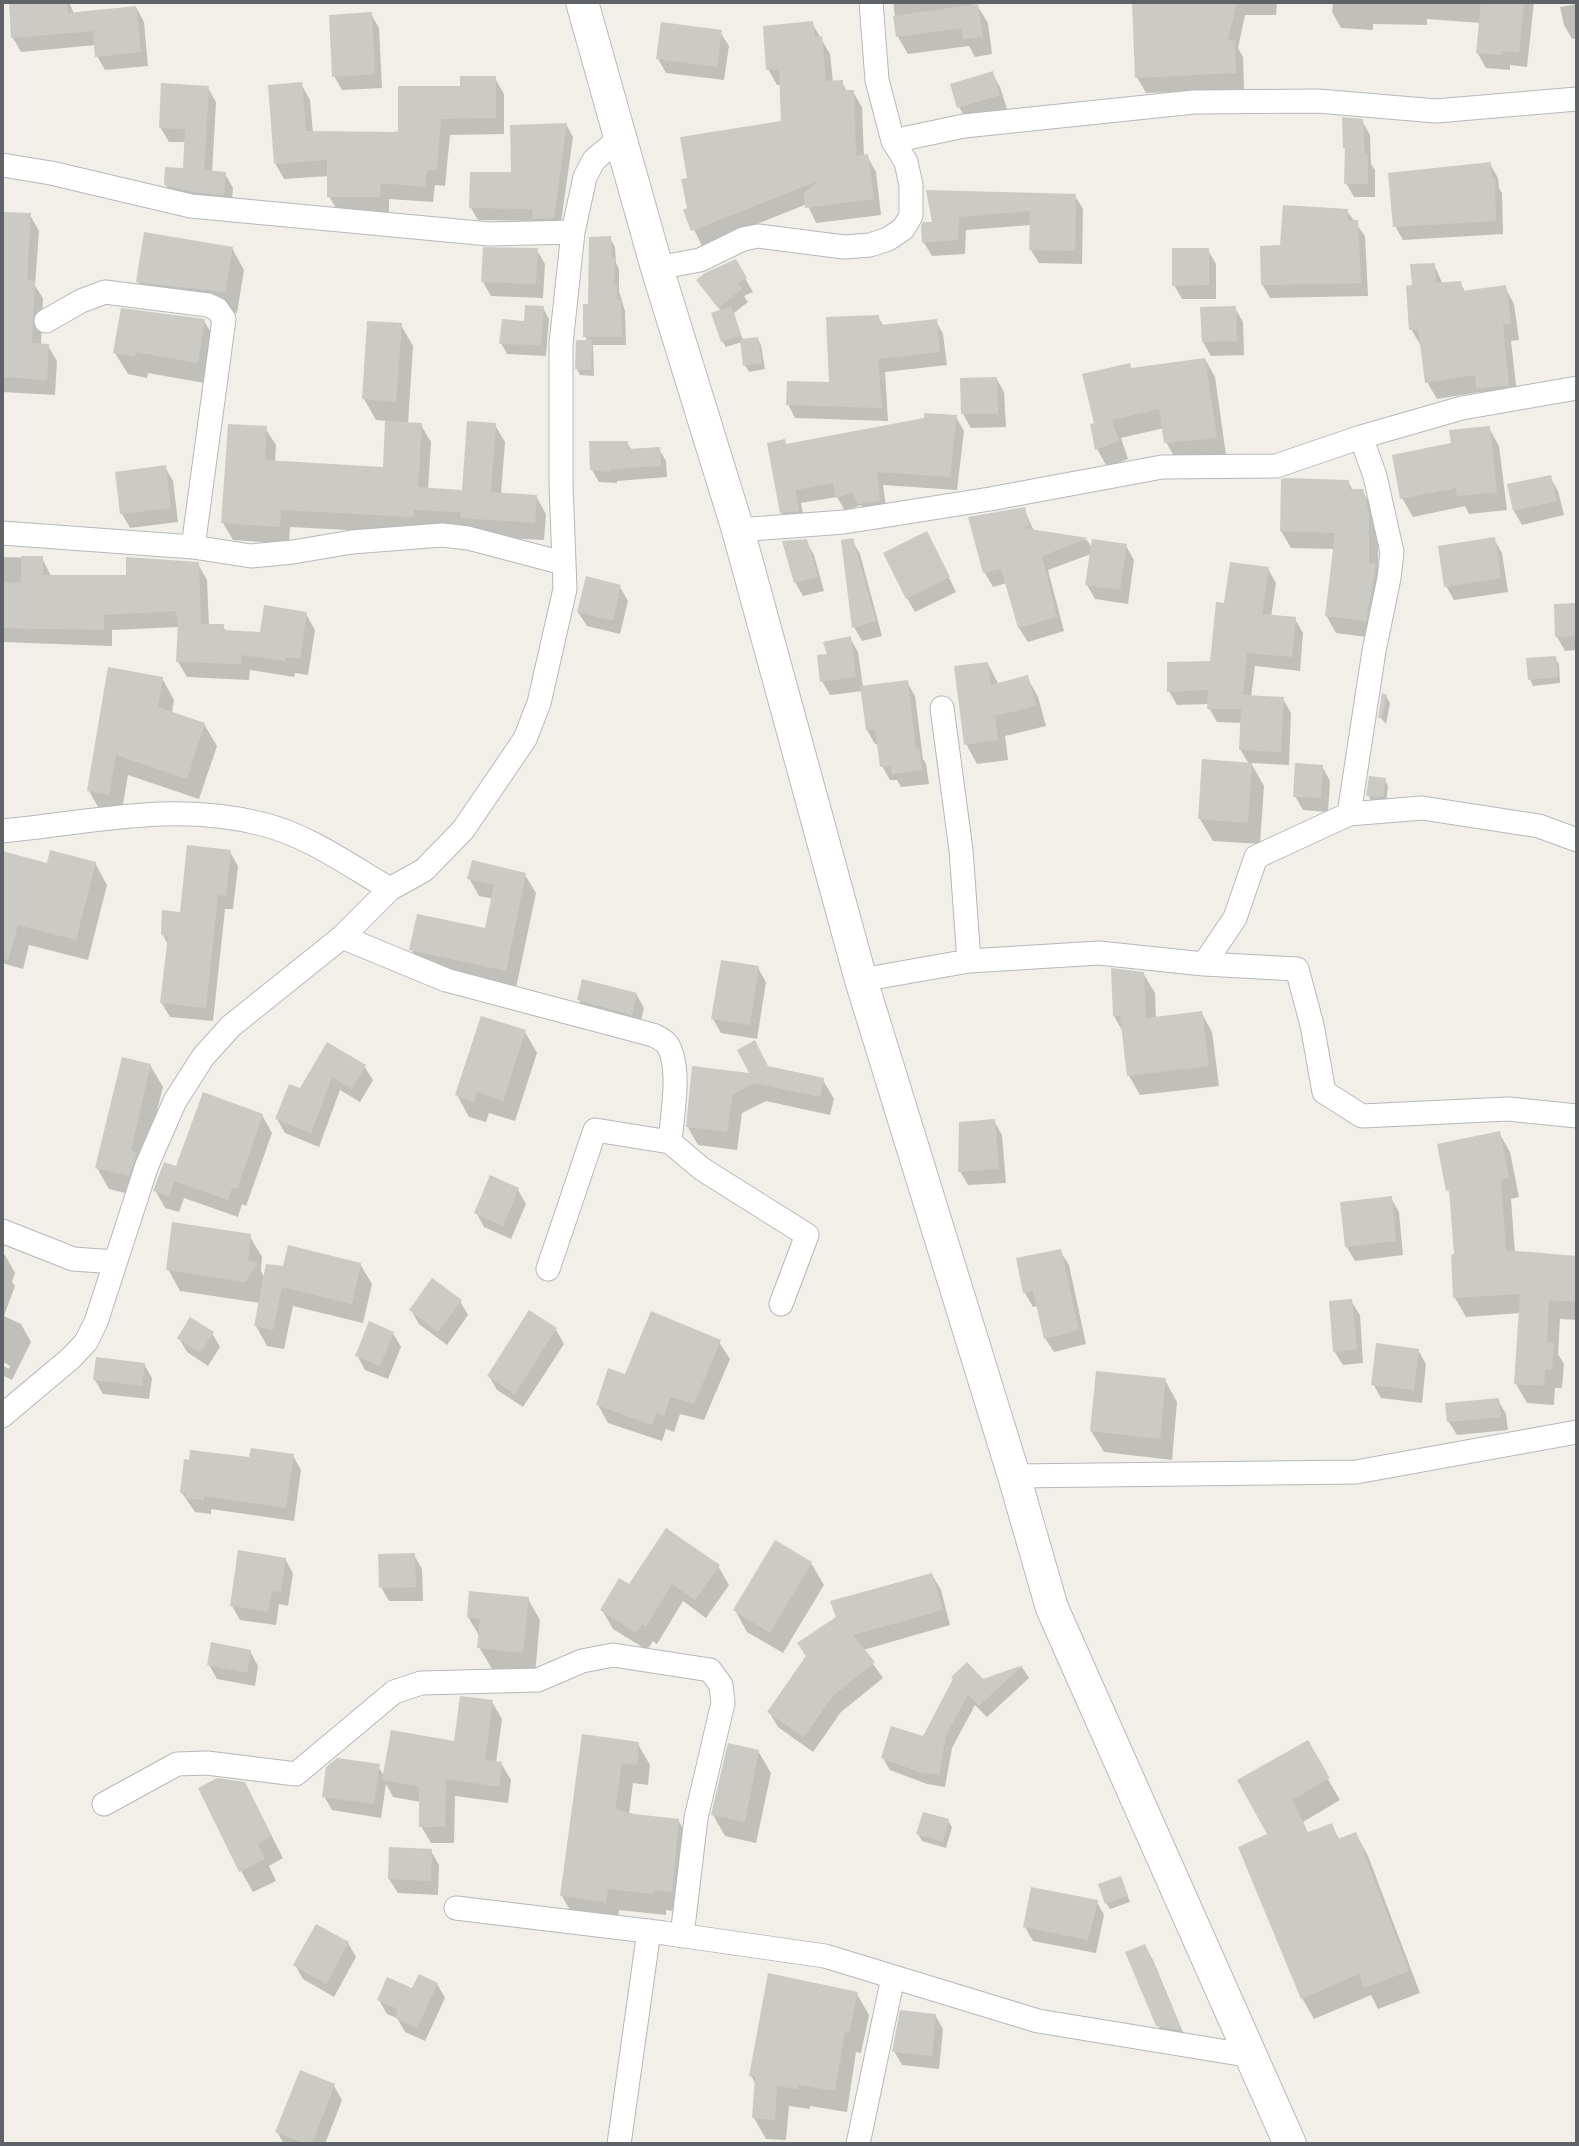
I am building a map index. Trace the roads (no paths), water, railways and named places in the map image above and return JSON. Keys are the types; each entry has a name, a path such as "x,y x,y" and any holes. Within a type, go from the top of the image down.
{"main road":[{"path":"582,2 657,268 738,530 861,980 1052,1608 1290,2144"}],"street":[{"path":"657,268 700,260 743,239 758,236 844,247 870,245 888,239 904,229 911,216 913,202 906,162 893,141 877,80 871,2"},
{"path":"893,141 964,126 1194,102 1318,101 1436,111 1577,99"},
{"path":"2,1416 86,1342 96,1322 148,1165 169,1114 203,1057 231,1027 342,937 390,889 424,870 463,830 525,739 539,703 565,589 562,563 561,344 573,232 585,177 594,160 621,137"},
{"path":"2,165 51,173 191,206 489,234 573,232"},
{"path":"46,321 81,301 105,292 217,309 223,319 193,547"},
{"path":"738,530 844,522 990,499 1162,467 1276,466 1361,437 1462,408 1577,388"},
{"path":"1349,814 1374,650 1390,578 1392,552 1375,477 1361,437"},
{"path":"2,533 193,547 251,556 352,542 442,535 468,538 562,563"},
{"path":"942,708 961,850 969,961"},
{"path":"1204,964 1235,918 1256,856 1349,814 1422,808 1539,826 1577,840"},
{"path":"2,831 173,812 229,818 264,824 304,840 390,889"},
{"path":"342,937 446,980 653,1035 666,1042 673,1059 675,1086 670,1142"},
{"path":"861,980 969,961 1099,953 1204,964 1297,969 1312,1025 1324,1093 1362,1116 1508,1110 1577,1116"},
{"path":"548,1269 595,1130 670,1142 702,1169 807,1235 781,1304"},
{"path":"2,1231 73,1259 115,1262"},
{"path":"1014,1476 1356,1472 1577,1432"},
{"path":"104,1804 177,1764 207,1763 296,1774 394,1692 421,1683 538,1680 582,1661 614,1655 710,1670 721,1685 723,1703 696,1818 682,1936"},
{"path":"456,1908 825,1956 1038,2021 1252,2056"},
{"path":"619,2144 649,1931"},
{"path":"858,2144 892,1977"}]}
